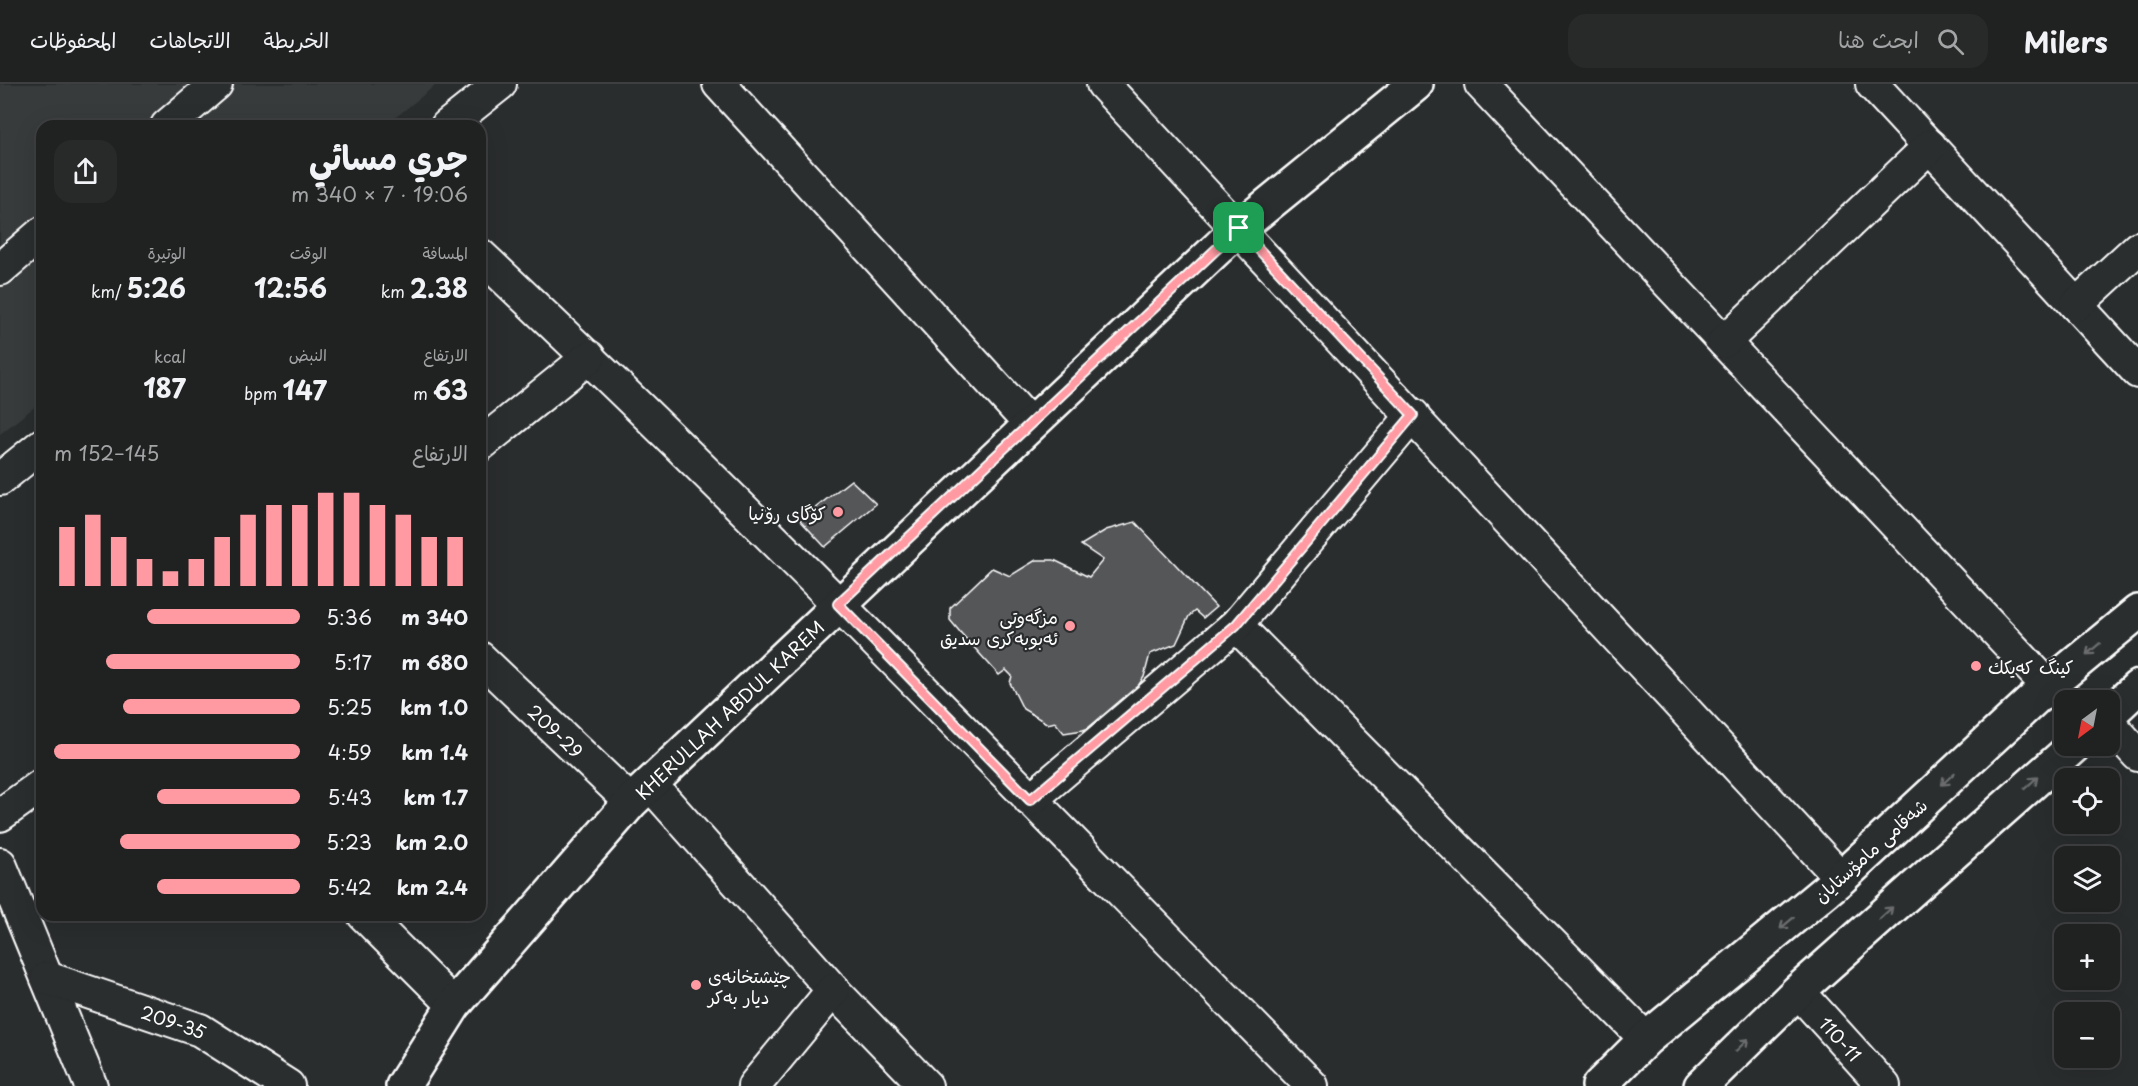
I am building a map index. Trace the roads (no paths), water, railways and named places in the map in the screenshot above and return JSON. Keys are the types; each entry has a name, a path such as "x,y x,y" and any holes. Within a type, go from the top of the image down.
{"street":[{"path":"174,120 216,84"},
{"path":"455,120 500,84"},
{"path":"718,84 1030,424"},
{"path":"1103,84 1842,878"},
{"name":"KHERULLAH ABDUL KAREM","path":"403,1086 454,1005 641,793 838,604 1239,228 1416,84"},
{"path":"1481,84 2048,686"},
{"path":"1872,84 2138,372"},
{"path":"1724,342 1930,146"},
{"path":"0,269 36,238"},
{"path":"2076,305 2138,248"},
{"path":"486,261 589,357 838,604 1312,1086"},
{"path":"486,440 589,357"},
{"path":"1030,800 1236,625 1413,415"},
{"path":"0,479 36,451"},
{"name":"شەقامی مامۆستایان","path":"1599,1086 1646,1039 1842,878 2048,686 2138,612"},
{"path":"1236,625 1646,1039"},
{"name":"209-29","path":"486,663 641,793 926,1086"},
{"path":"2120,704 2138,687"},
{"path":"2120,735 2138,754"},
{"path":"1701,1086 1798,991 2062,756"},
{"path":"0,815 36,789"},
{"path":"0,864 91,1086"},
{"path":"370,921 454,1005"},
{"name":"209-35","path":"47,978 200,1030 288,1086"},
{"path":"754,1086 832,990"},
{"name":"110-11","path":"1798,991 1884,1086"}],"place":[{"name":"کۆگای رۆنیا","path":"838,512"},
{"name":"مزگەوتی ئەبوبەکری سدیق","path":"1070,626"},
{"name":"کينگ کەیکك","path":"1976,666"},
{"name":"چێشتخانەی دیار بەکر","path":"696,985"}]}
